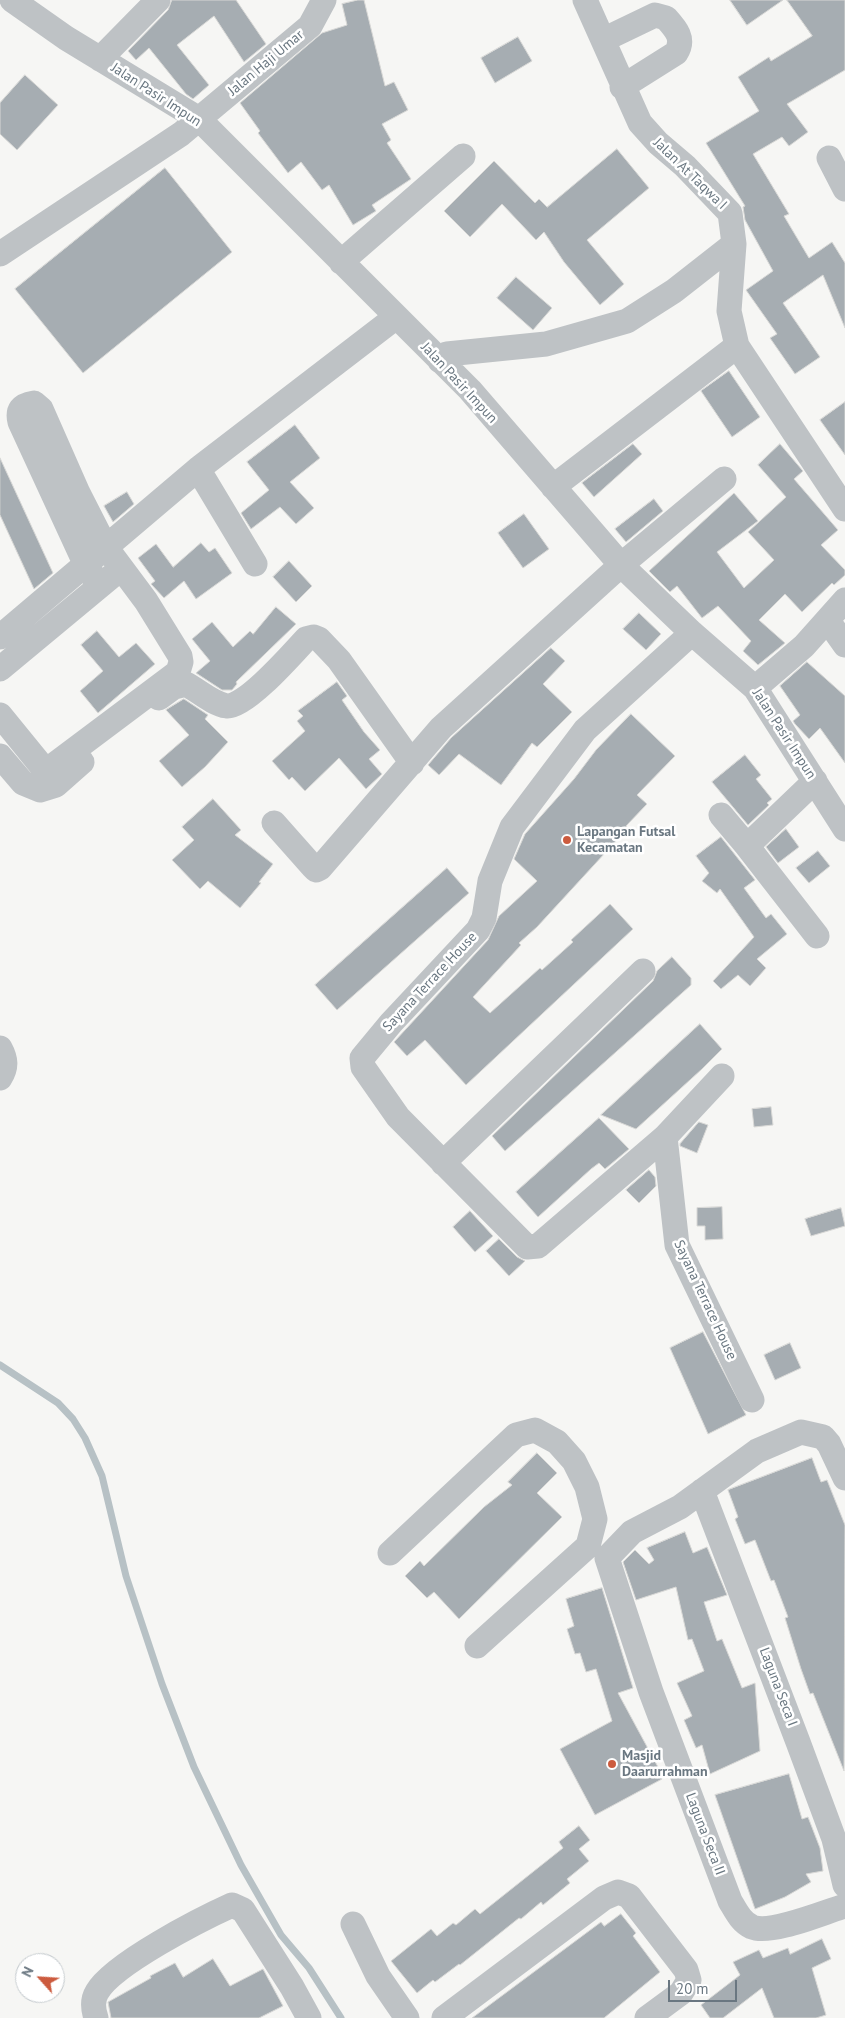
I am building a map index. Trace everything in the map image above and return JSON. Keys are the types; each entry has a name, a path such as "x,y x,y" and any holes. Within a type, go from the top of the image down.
{"street":[{"name":"Jalan Pasir Impun","path":"12,0 100,59 199,119 470,390 552,487 621,564 692,633 755,688 845,829"},
{"path":"100,59 158,0"},
{"name":"Jalan Haji Umar","path":"0,254 181,134 310,26 324,0"},
{"name":"Jalan At Taqwa I","path":"585,0 640,123 730,213 734,244 728,310 737,346 845,509"},
{"path":"603,40 654,15 666,18 680,39 681,45 676,53 622,86"},
{"path":"341,262 463,156"},
{"path":"829,158 845,189"},
{"path":"440,361 447,354 546,344 627,321 674,291 734,244"},
{"path":"0,637 198,469 396,318"},
{"path":"552,487 737,346"},
{"path":"0,715 44,769 50,768 178,672 181,662 180,656 146,600 105,546 78,493 41,409 34,402 25,404 20,408 18,414 20,422 85,563 99,586"},
{"path":"198,469 255,564"},
{"path":"274,823 316,870 320,868 441,728 621,564 724,479"},
{"path":"0,670 122,568"},
{"path":"755,688 804,646 845,600"},
{"path":"828,621 845,645"},
{"name":"Sayana Terrace House","path":"692,633 586,730 512,827 490,881 484,918 478,930 391,1023 362,1058 363,1067 398,1117 527,1247 538,1246 665,1137 722,1076"},
{"path":"0,756 23,783 40,790 56,784 174,687 186,684 219,704 230,706 247,698 306,639 314,636 338,660 412,763"},
{"path":"747,846 814,781"},
{"path":"722,816 817,936"},
{"path":"443,1163 643,971"},
{"path":"0,1048 6,1065 0,1078"},
{"name":"Sayana Terrace House","path":"665,1137 677,1245 752,1400"},
{"path":"390,1553 516,1436 535,1430 556,1442 574,1461 587,1487 595,1519 598,1552"},
{"path":"477,1646 598,1552 680,1507 757,1451 801,1432 822,1437 830,1444 845,1478"},
{"name":"Laguna Seca I","path":"702,1492 834,1839 845,1885"},
{"name":"Laguna Seca II","path":"598,1552 730,1901 740,1918 752,1927 767,1930 845,1906"},
{"path":"444,2018 604,1898 618,1892 629,1896 686,1970 689,1980 681,1994 647,2018"},
{"path":"96,2018 93,2008 95,1994 107,1977 195,1922 232,1904 243,1910 292,1987 308,2018"},
{"path":"352,1924 378,1976 407,2018"}],"building":[{"path":"172,0 236,0 266,44 244,62 214,16 177,45 209,85 193,99 186,94 149,48 136,60 128,51 168,10"},
{"path":"364,0 385,86 394,82 408,110 382,124 391,140 387,143 411,179 372,205 376,211 353,225 329,185 322,190 301,162 288,173 258,133 260,131 240,103 322,33 347,25 342,4"},
{"path":"730,0 783,0 747,25"},
{"path":"787,0 845,0 845,70 787,104 808,132 789,146 782,137 753,154 789,214 784,216 809,258 832,242 845,263 845,328 823,275 783,303 820,357 795,374 770,338 777,334 746,290 773,271 745,220 743,207 745,206 706,143 759,111 738,77 769,57 771,61 812,36"},
{"path":"518,37 532,61 495,83 481,58"},
{"path":"25,75 58,105 17,150 0,134 0,103"},
{"path":"617,149 649,188 587,240 624,284 600,305 564,262 544,232 536,240 502,204 470,237 444,211 494,161 535,203 539,199 547,207"},
{"path":"165,168 232,252 83,373 15,289"},
{"path":"516,277 552,308 533,330 497,298"},
{"path":"729,371 760,417 732,437 701,391"},
{"path":"845,402 845,455 820,420"},
{"path":"295,425 320,458 290,482 314,508 296,524 280,507 251,529 241,513 269,490 247,462"},
{"path":"633,444 642,454 594,497 582,483"},
{"path":"780,444 803,471 794,479 838,530 821,545 845,570 845,575 834,585 832,583 802,612 785,594 759,620 785,643 758,665 743,651 751,641 718,606 702,618 677,586 670,592 649,571 734,493 758,521 717,552 744,588 774,560 748,532 786,497 758,465"},
{"path":"0,458 53,573 34,589 0,515"},
{"path":"127,492 134,504 113,522 104,506"},
{"path":"654,499 663,511 626,542 615,529"},
{"path":"524,514 549,549 523,568 498,533"},
{"path":"201,543 209,552 215,548 232,573 196,599 184,581 164,598 151,584 155,581 138,558 156,544 173,567"},
{"path":"289,561 312,586 296,602 273,577"},
{"path":"276,607 296,624 236,682 237,684 232,690 222,690 196,673 210,661 192,639 212,622 233,647 250,631 253,634"},
{"path":"639,613 661,634 646,650 623,629"},
{"path":"97,631 119,657 136,643 155,664 98,713 80,691 103,671 81,645"},
{"path":"551,648 565,661 543,684 572,712 537,747 532,743 501,785 459,754 439,775 428,765 451,738"},
{"path":"807,662 845,696 845,763 820,728 809,739 793,721 800,715 780,686"},
{"path":"337,682 347,696 342,700 364,732 380,750 369,759 382,774 366,789 339,758 305,791 292,777 289,780 272,761 305,731 297,721 303,716 298,711"},
{"path":"184,699 208,715 205,719 228,742 205,767 182,787 159,761 189,735 166,710"},
{"path":"631,714 675,756 637,795 647,804 626,826 628,828 537,927 519,943 521,945 473,997 490,1013 540,968 542,970 573,942 571,940 610,904 633,929 466,1085 425,1040 407,1056 394,1042 488,940 499,916 537,881 514,859 525,834 574,779 596,750"},
{"path":"745,755 761,775 756,779 772,799 767,803 769,805 748,825 712,782"},
{"path":"213,799 241,830 235,835 273,864 259,882 261,883 240,908 208,881 200,889 172,860 194,840 182,827"},
{"path":"786,829 799,847 778,863 766,847"},
{"path":"721,837 755,880 744,888 766,918 771,914 787,934 757,959 766,968 750,986 738,975 721,989 713,981 754,937 720,889 717,893 702,881 709,873 696,856"},
{"path":"818,851 830,866 809,883 796,868"},
{"path":"447,868 469,893 337,1010 315,985"},
{"path":"672,957 691,978 691,985 505,1151 492,1136 653,981 657,971"},
{"path":"700,1024 722,1049 702,1069 636,1129 601,1115"},
{"path":"771,1107 773,1125 754,1127 752,1109"},
{"path":"599,1118 629,1149 605,1169 599,1163 538,1217 516,1192"},
{"path":"699,1122 708,1125 697,1153 680,1146 680,1144"},
{"path":"649,1170 655,1177 656,1186 639,1203 626,1190"},
{"path":"722,1207 723,1239 705,1240 705,1226 697,1226 697,1208"},
{"path":"841,1208 845,1226 811,1236 805,1219"},
{"path":"470,1211 493,1236 475,1252 453,1227"},
{"path":"499,1239 517,1257 525,1261 509,1276 486,1251"},
{"path":"703,1332 746,1415 708,1434 670,1348"},
{"path":"790,1343 801,1368 775,1380 764,1355"},
{"path":"537,1453 557,1473 537,1493 562,1517 459,1619 434,1592 427,1598 405,1576 420,1561 424,1566 484,1507 512,1485 508,1482"},
{"path":"812,1458 821,1482 827,1480 845,1525 844,1771 813,1693 810,1694 785,1618 788,1617 774,1580 771,1581 755,1540 745,1544 735,1519 738,1517 728,1490"},
{"path":"685,1532 693,1553 707,1547 727,1595 704,1602 717,1641 722,1639 742,1688 755,1683 760,1751 710,1774 702,1745 696,1748 684,1720 692,1716 677,1683 704,1671 692,1639 688,1640 676,1587 636,1600 623,1562 635,1550 649,1564 654,1560 647,1548"},
{"path":"602,1588 633,1688 618,1693 658,1767 662,1779 595,1815 560,1749 612,1721 596,1669 586,1672 580,1653 575,1654 567,1629 574,1626 566,1599"},
{"path":"789,1774 802,1819 808,1817 820,1848 823,1871 806,1874 811,1882 785,1897 755,1909 715,1795"},
{"path":"579,1826 590,1840 579,1849 589,1861 567,1879 570,1883 543,1905 541,1902 521,1919 519,1918 460,1965 435,1982 433,1980 417,1993 391,1961 431,1929 437,1936 453,1923 456,1925 475,1909 480,1914 563,1848 559,1842"},
{"path":"621,1914 636,1933 633,1936 660,1972 604,2018 472,2018 601,1922 604,1926"},
{"path":"822,1939 831,1959 812,1968 826,2015 816,2018 774,2018 762,1988 723,2018 710,2018 701,2005 740,1975 733,1962 759,1950 763,1958 788,1948 790,1954"},
{"path":"213,1959 230,1986 263,1969 283,2006 259,2018 111,2018 108,2002 151,1978 150,1976 175,1963 183,1977"}],"waterway":[{"path":"0,1365 58,1403 73,1419 85,1438 102,1476 126,1576 162,1684 194,1767 241,1865 281,1935 309,1968 341,2018"}],"place":[{"name":"Lapangan Futsal Kecamatan","path":"567,840"},
{"name":"Masjid Daarurrahman","path":"612,1764"}]}
